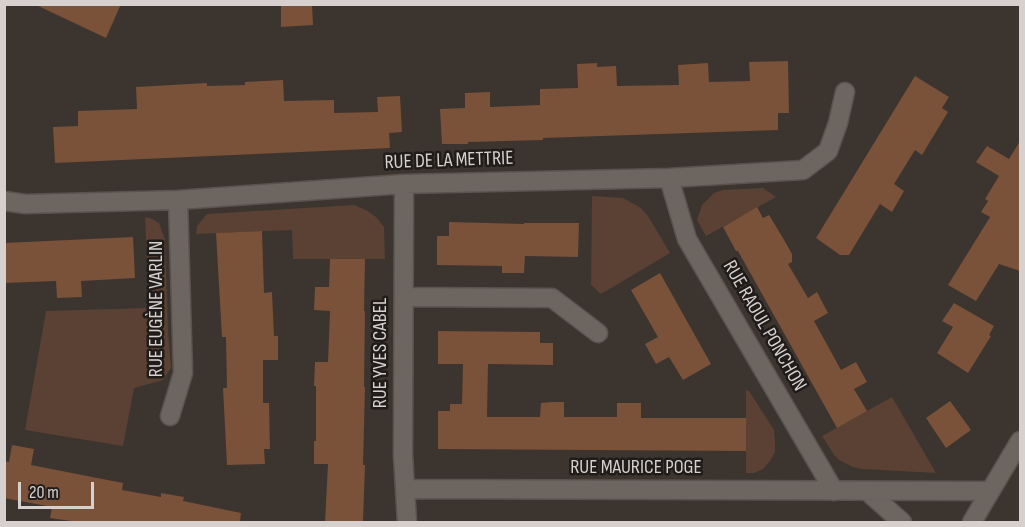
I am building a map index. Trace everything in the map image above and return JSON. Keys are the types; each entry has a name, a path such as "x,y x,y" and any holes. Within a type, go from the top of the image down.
{"street":[{"name":"RUE DE LA METTRIE","path":"4,201 25,204 178,200 404,184 669,178 803,170 828,151 838,123 845,92"},
{"name":"RUE RAOUL PONCHON","path":"669,178 687,239 834,491"},
{"name":"RUE YVES CABEL","path":"404,184 403,455 407,522"},
{"name":"RUE EUGÈNE VARLIN","path":"170,416 183,373 178,200"},
{"path":"404,297 552,298 598,333"},
{"path":"972,522 1020,441"},
{"name":"RUE MAURICE POGE","path":"405,489 990,491"},
{"path":"867,491 902,522"}],"shaded area":[{"path":"763,188 776,197 706,236 697,220 702,205 714,193 723,190"},
{"path":"592,196 623,198 641,208 670,253 601,294 591,285"},
{"path":"354,205 376,217 384,227 385,259 293,259 292,230 196,234 197,226 207,214"},
{"path":"145,217 159,223 165,240 171,368 163,380 134,388 123,446 25,430 46,311 147,308 149,306"},
{"path":"746,390 749,391 774,430 775,440 775,452 770,461 763,469 754,473 746,473"},
{"path":"892,397 936,473 853,467 834,455 822,436"}],"building":[{"path":"34,4 121,4 106,38"},
{"path":"281,4 312,4 313,25 281,27"},
{"path":"788,61 789,113 778,113 778,130 442,144 440,109 465,108 465,93 490,92 490,107 540,105 540,89 578,88 577,64 597,63 597,67 616,66 617,86 679,85 678,65 708,63 709,82 750,81 749,62"},
{"path":"915,76 949,97 942,108 948,112 922,155 915,150 894,184 904,191 892,212 880,204 849,255 840,255 816,238"},
{"path":"283,80 284,101 334,100 334,113 378,112 377,97 400,96 402,132 389,133 390,148 55,163 53,127 78,126 78,111 137,109 136,87 207,83 207,86 245,85 245,82"},
{"path":"1020,141 1020,271 999,264 976,301 948,285 990,217 981,212 988,201 985,199 999,176 976,162 987,146 1009,159"},
{"path":"757,207 763,218 769,215 792,254 792,262 788,264 808,298 817,292 828,313 814,321 841,370 856,362 867,382 854,389 867,411 837,428 723,227"},
{"path":"449,222 579,223 578,257 525,256 524,273 502,273 502,266 437,265 437,236 449,236"},
{"path":"262,231 264,293 272,292 274,336 278,336 278,360 263,360 263,403 269,403 270,449 264,449 265,464 227,465 223,388 227,388 226,337 222,337 216,233"},
{"path":"133,237 135,278 81,281 82,297 57,298 56,281 4,283 4,243"},
{"path":"330,259 365,259 363,521 325,522 328,464 314,464 315,362 328,362 330,311 314,310 315,287 329,287"},
{"path":"660,273 711,364 683,380 669,357 656,364 645,344 658,337 631,290"},
{"path":"954,303 994,326 989,335 991,336 968,373 937,353 953,327 942,321"},
{"path":"438,331 540,332 540,343 553,343 553,365 488,364 487,417 540,417 541,403 564,402 564,417 617,417 617,403 641,403 641,418 746,418 746,451 438,449 438,411 450,411 450,404 462,404 463,364 438,364"},
{"path":"950,401 971,430 946,448 926,418"},
{"path":"12,445 34,449 31,465 123,483 122,490 161,497 161,493 184,497 183,501 241,513 240,522 78,522 50,518 52,507 4,498 4,461 9,462"}]}
